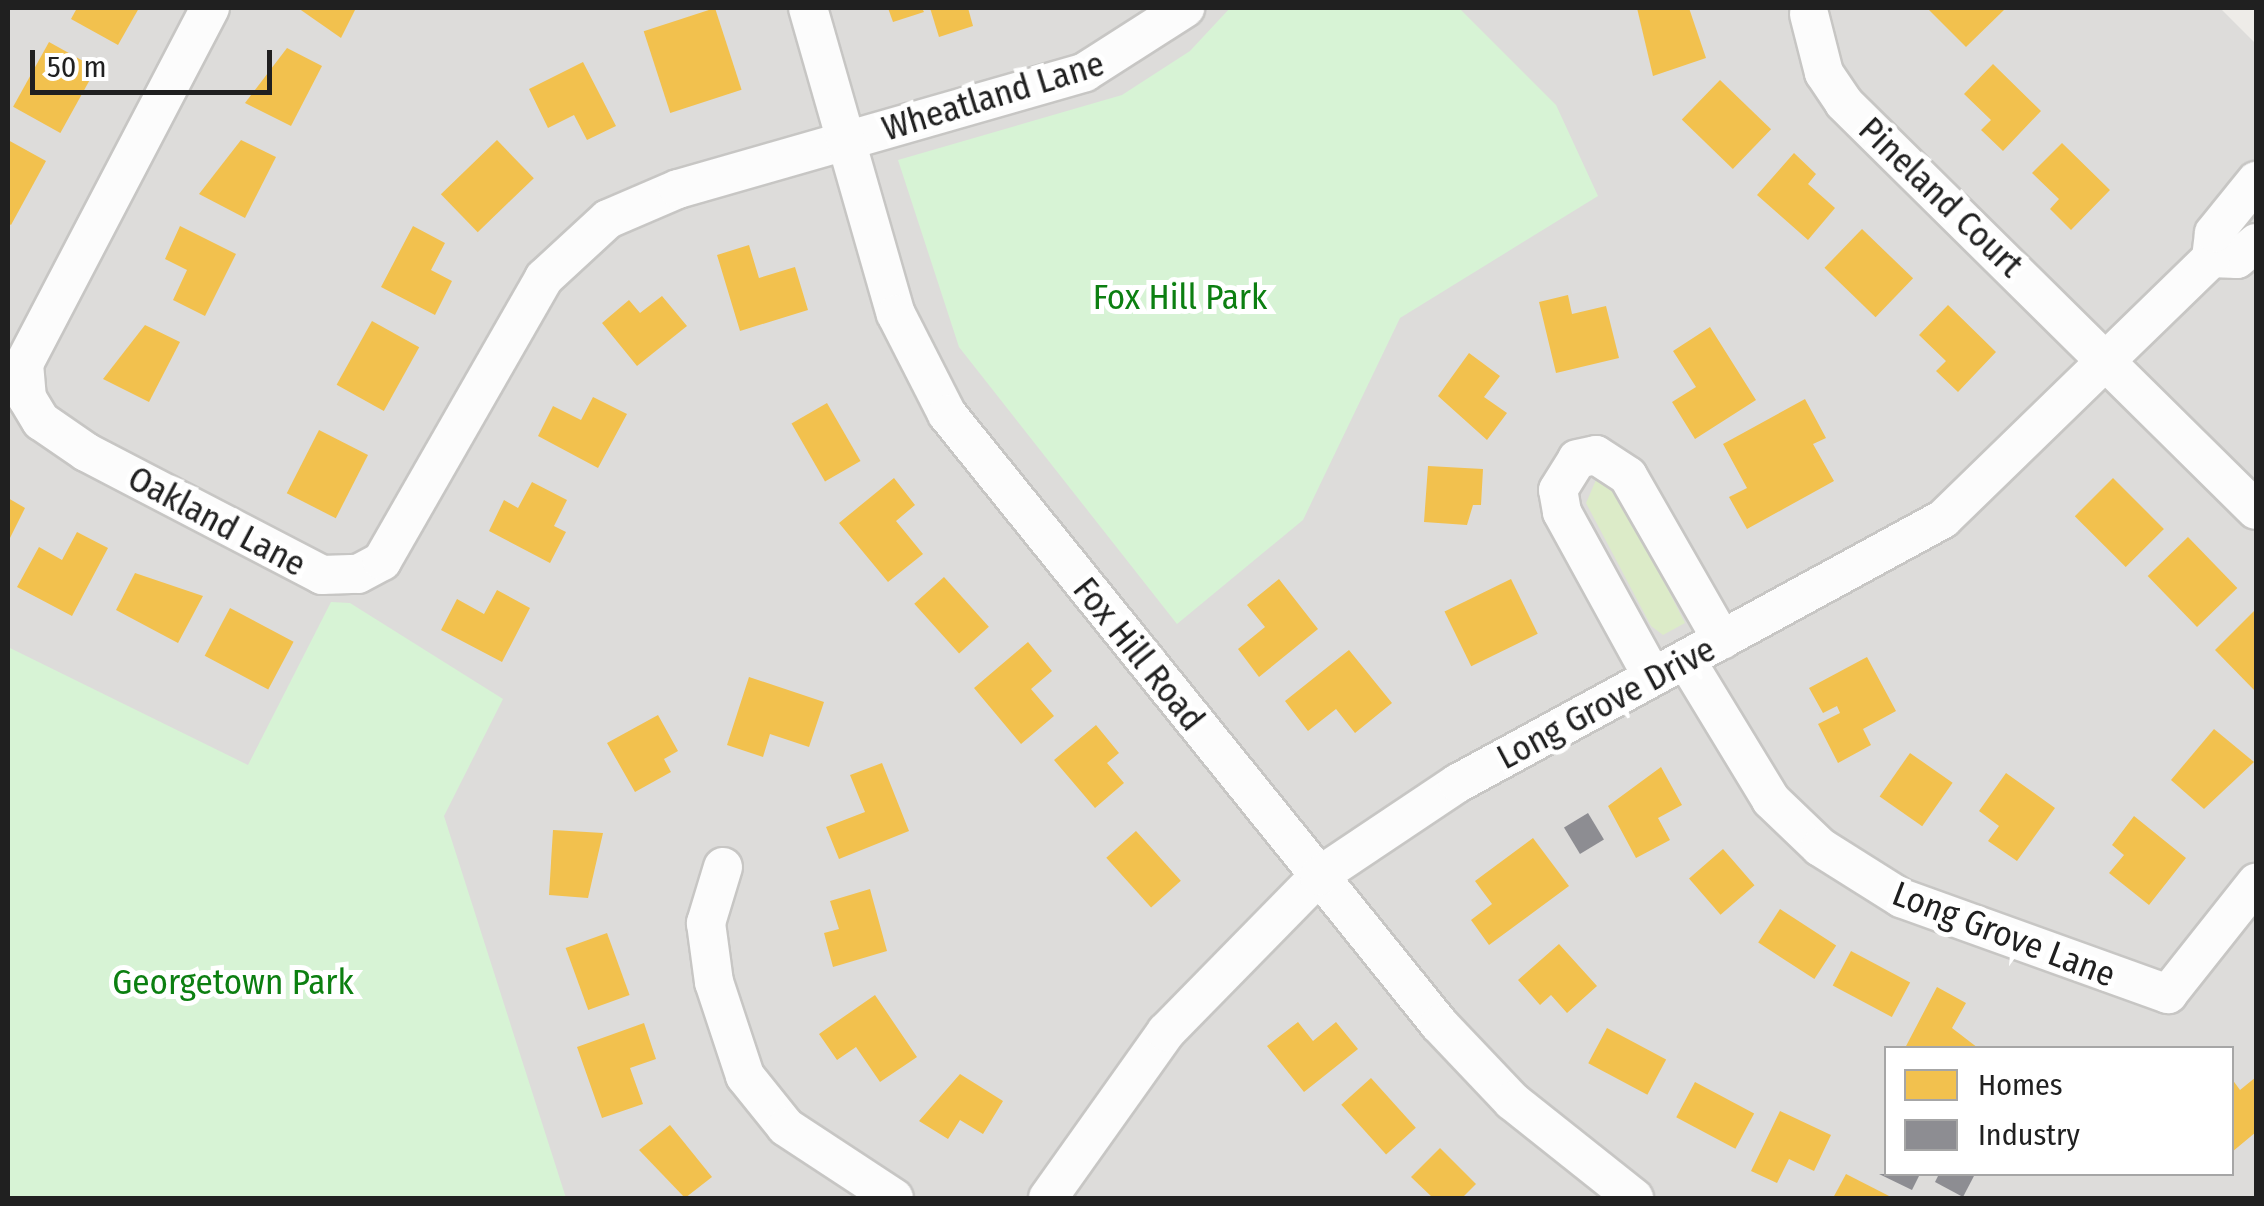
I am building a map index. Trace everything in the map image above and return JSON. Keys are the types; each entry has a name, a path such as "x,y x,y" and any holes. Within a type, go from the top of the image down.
{"street":[{"name":"Oakland Lane","path":"210,8 24,364 27,398 40,421 86,452 322,576 358,574 389,552 520,315 572,248 646,200 845,141"},
{"name":"Fox Hill Road","path":"808,8 896,314 947,414 1319,876 1512,1101 1634,1198"},
{"name":"Wheatland Lane","path":"845,141 1085,72 1185,8"},
{"name":"Pineland Court","path":"1810,14 1813,45 1844,103 2108,360"},
{"name":"Long Grove Drive","path":"1048,1198 1166,1032 1319,876 1458,783 1943,519 2211,258 2214,233 2256,181"},
{"name":"Long Grove Drive","path":"2211,258 2237,259 2256,243"},
{"path":"2108,360 2256,510"},
{"path":"1652,676 1562,512 1558,490 1577,460 1596,455 1628,476 1722,640"},
{"name":"Long Grove Lane","path":"1686,660 1771,800 1820,846 1901,898 2168,994 2256,882"},
{"path":"724,867 706,923 714,982 745,1076 786,1127 894,1198"}],"shaded area":[{"path":"8,8 2220,8 2256,44 2256,1198 8,1198"}],"green space":[{"name":"Fox Hill Park","path":"1230,8 1459,8 1556,105 1598,196 1400,318 1303,520 1177,624 959,347 898,160 1122,95 1190,51"},
{"path":"1596,480 1613,481 1685,623 1663,635 1651,626 1586,503"},
{"name":"Georgetown Park","path":"331,602 350,603 503,699 444,816 566,1198 8,1198 8,647 248,765"}],"building: Homes":[{"path":"77,8 139,8 118,45 71,19"},
{"path":"298,8 356,8 341,38"},
{"path":"715,8 742,90 670,113 644,31"},
{"path":"888,8 922,8 924,12 893,22"},
{"path":"930,8 968,8 973,26 939,37"},
{"path":"1637,8 1689,8 1706,58 1653,76"},
{"path":"1927,8 2006,8 1966,47"},
{"path":"49,42 96,68 60,133 13,107"},
{"path":"287,48 322,66 291,126 245,103"},
{"path":"583,62 616,126 587,140 574,115 548,128 529,89"},
{"path":"1993,64 2041,111 2003,151 1981,130 1991,120 1964,94"},
{"path":"1720,80 1771,129 1733,169 1682,120"},
{"path":"8,140 46,161 11,225 8,223"},
{"path":"241,140 276,157 245,218 199,194"},
{"path":"497,140 534,178 478,232 441,194"},
{"path":"2062,143 2110,190 2071,230 2050,209 2059,199 2032,173"},
{"path":"1794,153 1816,174 1808,184 1835,208 1808,240 1757,195"},
{"path":"180,226 236,254 205,316 173,300 187,270 165,259"},
{"path":"413,226 445,243 431,270 452,281 435,315 381,287"},
{"path":"1862,229 1913,278 1876,317 1824,268"},
{"path":"749,245 759,278 795,267 808,310 740,331 717,255"},
{"path":"1568,295 1572,314 1606,306 1619,358 1556,373 1539,302"},
{"path":"662,296 687,326 637,366 602,323 629,300 640,313"},
{"path":"1948,305 1996,352 1958,392 1936,371 1946,361 1919,335"},
{"path":"372,321 419,347 384,411 337,385"},
{"path":"145,325 180,342 149,402 103,379"},
{"path":"1710,327 1756,400 1695,439 1672,402 1696,387 1673,351"},
{"path":"1469,353 1500,376 1484,397 1507,413 1487,440 1438,396"},
{"path":"593,397 627,414 598,468 538,436 553,406 581,420"},
{"path":"1805,399 1826,438 1813,444 1834,481 1747,529 1729,497 1747,488 1723,444"},
{"path":"827,403 860,461 825,482 791,424"},
{"path":"319,430 368,455 336,518 287,493"},
{"path":"1428,466 1483,469 1481,505 1473,505 1467,525 1424,522"},
{"path":"894,478 915,505 896,521 923,554 888,582 839,523"},
{"path":"2113,478 2164,529 2126,567 2075,516"},
{"path":"532,482 567,500 554,526 566,532 550,563 489,531 504,500 518,508"},
{"path":"8,498 25,508 8,542"},
{"path":"77,532 108,548 72,616 17,587 39,547 62,560"},
{"path":"2188,537 2237,588 2197,627 2148,576"},
{"path":"135,573 203,596 178,643 116,610"},
{"path":"944,577 989,627 959,654 914,604"},
{"path":"1279,579 1318,629 1259,677 1238,649 1265,627 1247,605"},
{"path":"1511,579 1538,634 1471,666 1444,611"},
{"path":"497,590 530,608 502,662 441,630 457,599 484,614"},
{"path":"230,608 294,642 268,689 205,656"},
{"path":"2254,611 2256,614 2256,692 2215,650"},
{"path":"1028,642 1052,671 1031,689 1054,716 1021,744 974,688"},
{"path":"1349,650 1392,703 1355,733 1336,709 1308,731 1285,701"},
{"path":"1867,657 1896,711 1863,729 1871,745 1838,763 1818,724 1840,713 1837,706 1823,713 1809,688"},
{"path":"749,677 824,702 809,747 770,734 763,757 727,745"},
{"path":"658,715 678,751 664,759 671,772 635,792 607,743"},
{"path":"1096,725 1119,753 1107,763 1124,783 1095,808 1054,760"},
{"path":"2214,729 2254,762 2204,809 2171,780"},
{"path":"1910,753 1953,783 1922,826 1880,796"},
{"path":"882,763 909,831 839,859 826,827 865,812 850,775"},
{"path":"1661,767 1682,805 1658,818 1670,840 1636,858 1608,806"},
{"path":"2006,773 2055,808 2017,861 1988,841 1999,826 1979,811"},
{"path":"2134,816 2186,858 2149,905 2109,873 2124,855 2112,845"},
{"path":"553,830 603,833 588,898 549,895"},
{"path":"1136,831 1181,881 1151,908 1106,858"},
{"path":"1533,838 1569,886 1489,945 1471,920 1492,904 1475,881"},
{"path":"1723,849 1754,885 1721,915 1689,879"},
{"path":"870,889 887,951 833,967 824,933 839,929 830,901"},
{"path":"1780,909 1836,945 1814,979 1758,943"},
{"path":"607,933 630,995 588,1010 566,948"},
{"path":"1559,944 1597,986 1567,1013 1551,995 1540,1005 1518,980"},
{"path":"1851,951 1910,982 1892,1017 1833,985"},
{"path":"1937,987 1966,1003 1952,1028 1975,1046 1906,1046"},
{"path":"875,995 917,1057 880,1082 856,1047 837,1060 819,1034"},
{"path":"1298,1022 1313,1041 1336,1022 1358,1049 1304,1092 1267,1046"},
{"path":"644,1023 656,1059 630,1068 643,1104 602,1118 577,1047"},
{"path":"1607,1028 1666,1059 1647,1095 1588,1063"},
{"path":"960,1074 1003,1101 983,1134 960,1120 948,1139 919,1121"},
{"path":"2256,1077 2256,1132 2234,1150 2234,1082 2240,1090"},
{"path":"1371,1078 1416,1128 1386,1155 1341,1105"},
{"path":"1695,1082 1754,1113 1735,1149 1676,1117"},
{"path":"1780,1111 1831,1135 1814,1171 1789,1159 1777,1183 1751,1171"},
{"path":"670,1125 712,1177 685,1198 639,1150"},
{"path":"1440,1148 1476,1184 1462,1198 1433,1198 1411,1177"},
{"path":"1846,1174 1893,1198 1833,1198"}],"building: Industry":[{"path":"1588,813 1604,840 1580,854 1564,827"},
{"path":"1879,1174 1919,1176 1912,1190"},
{"path":"1938,1176 1974,1176 1963,1197 1935,1182"}]}
